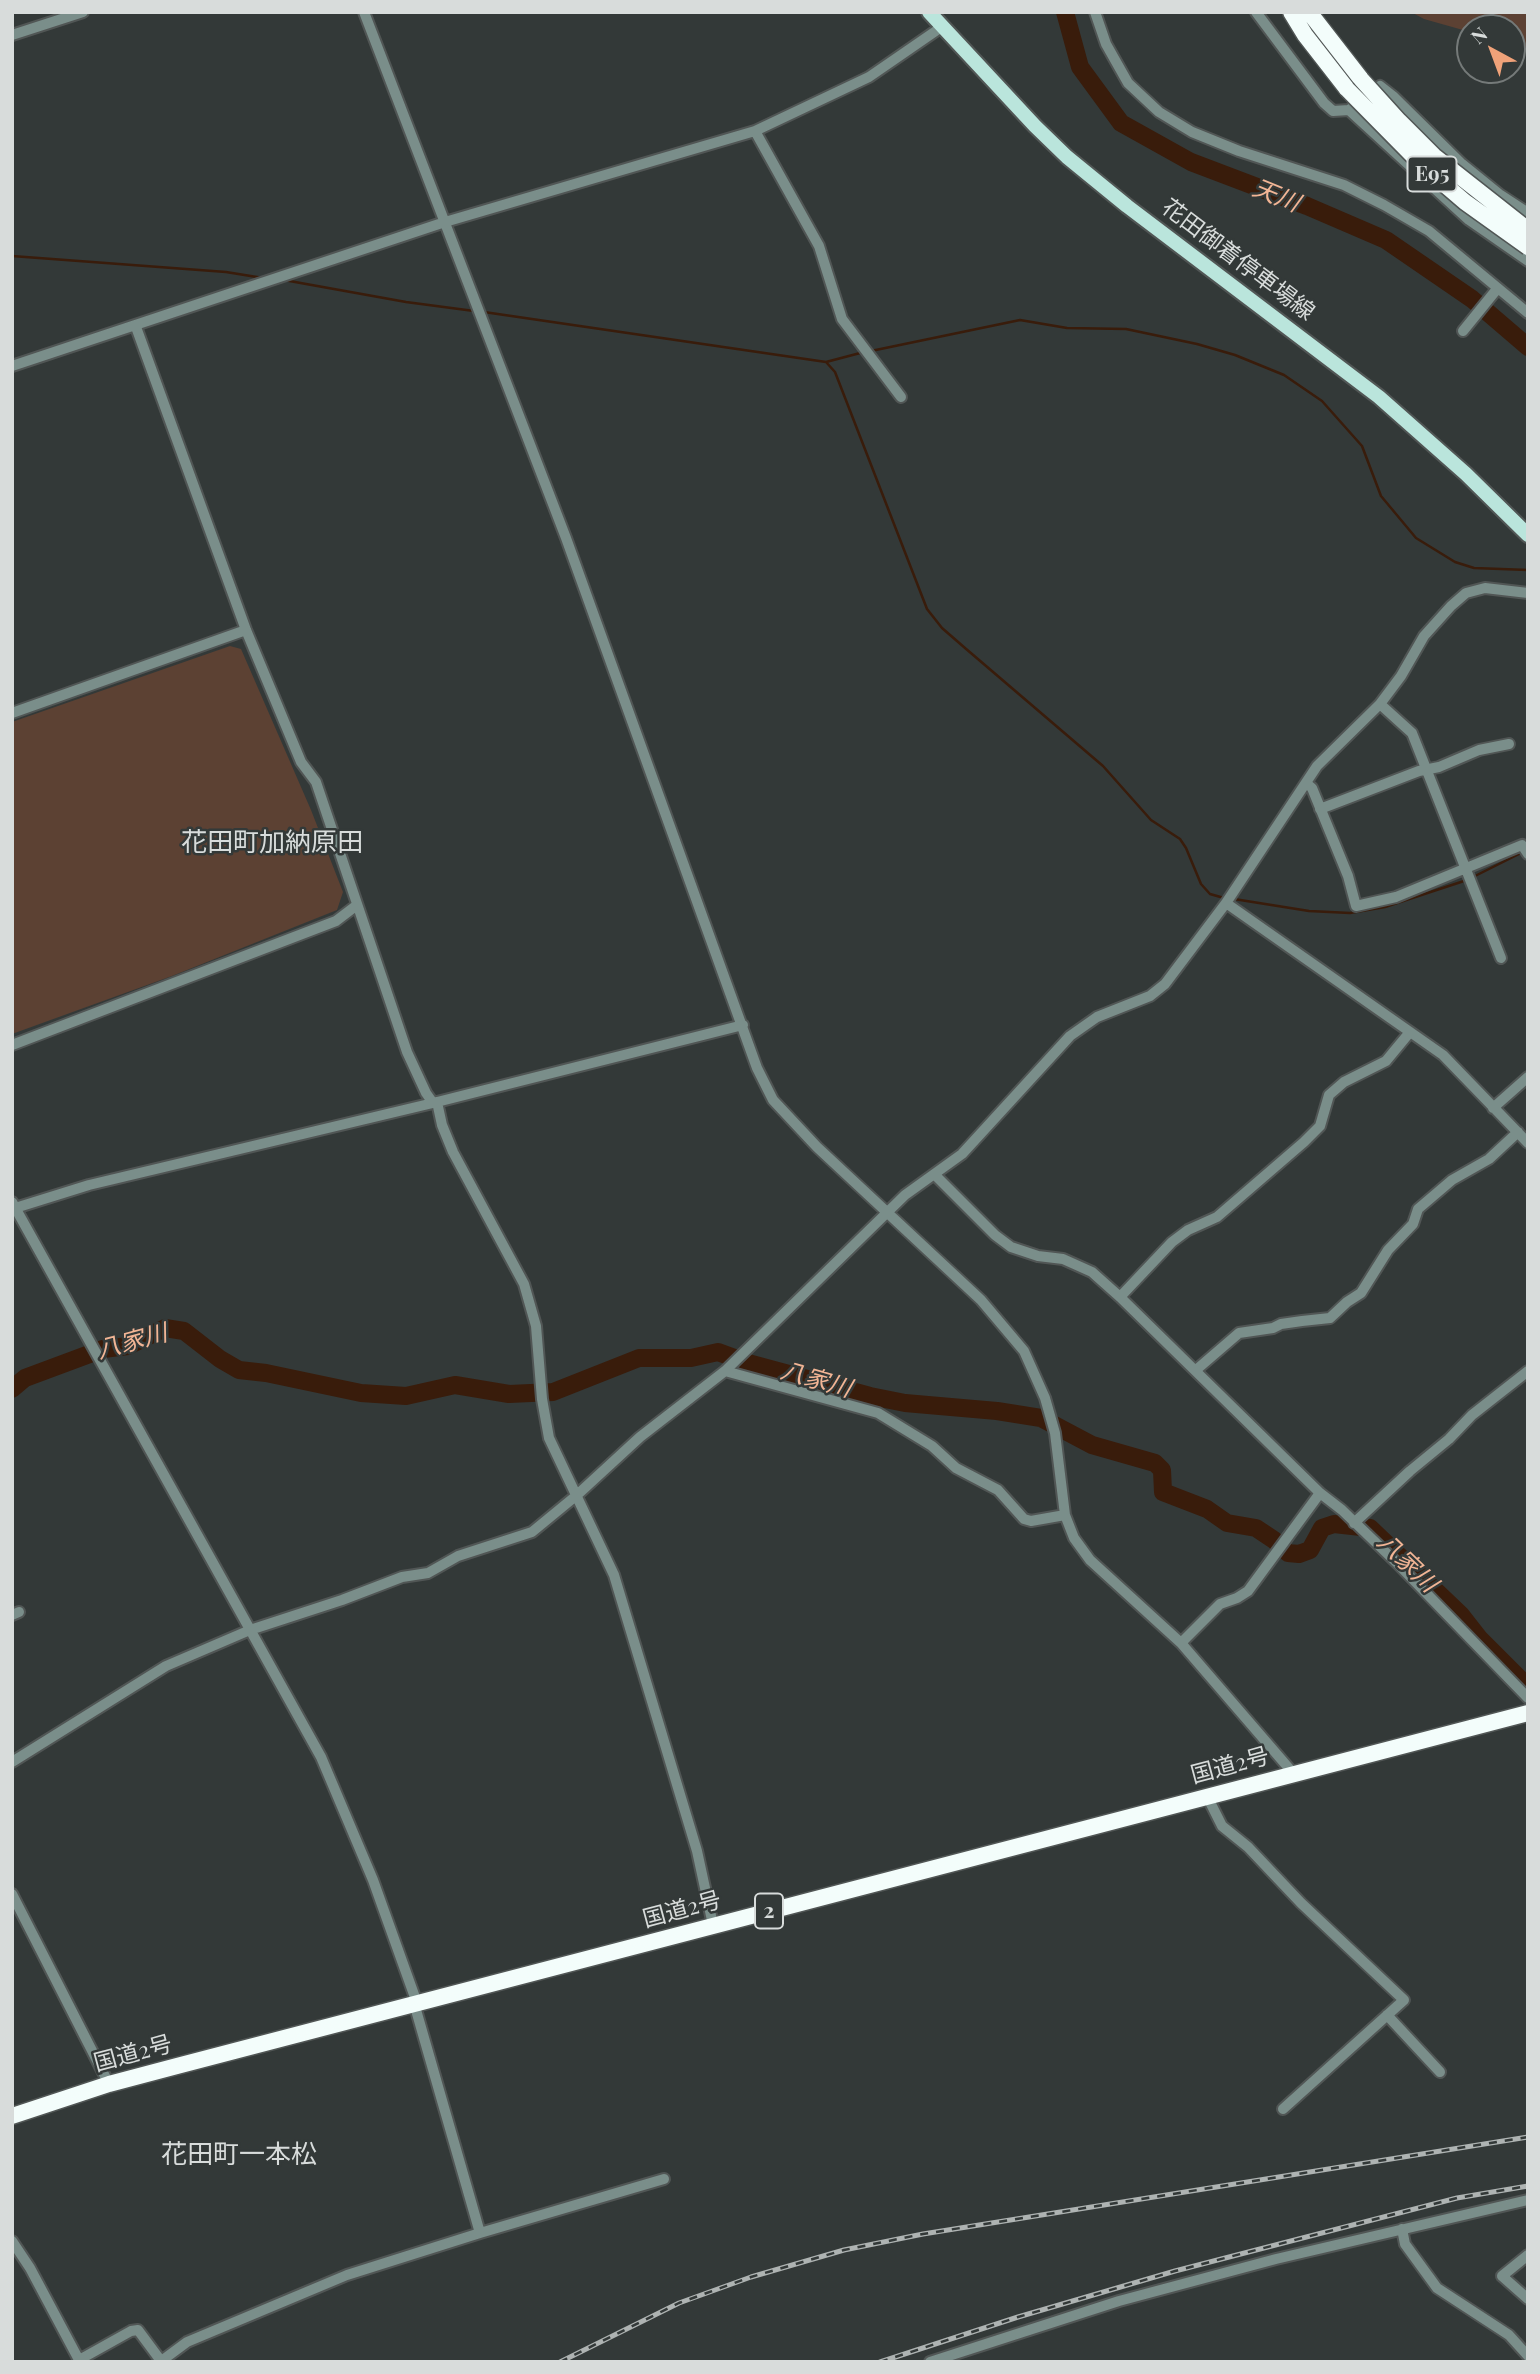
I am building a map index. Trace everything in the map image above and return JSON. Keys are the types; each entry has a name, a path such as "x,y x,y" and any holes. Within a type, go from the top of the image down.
{"highway":[{"name":"E95","path":"1290,12 1305,34 1354,84 1423,166 1465,202 1528,247"},
{"name":"E95","path":"1309,12 1354,84 1399,121 1434,156 1528,230"},
{"name":"国道2号","path":"12,2116 109,2084 1528,1713"}],"main road":[{"name":"花田御着停車場線","path":"929,12 1035,126 1067,156 1127,206 1379,397 1466,474 1528,536"}],"street":[{"path":"12,35 83,12"},
{"path":"364,12 566,538 757,1068 774,1100 817,1147 981,1300 1024,1351 1045,1398 1055,1433 1065,1516 1074,1538 1090,1560 1181,1643 1293,1773"},
{"path":"1095,12 1105,44 1128,83 1159,112 1192,132 1239,151 1344,186 1384,205 1429,231 1527,313"},
{"path":"1256,12 1332,111 1349,110 1380,86 1462,164 1528,213"},
{"path":"12,366 136,327 444,222 755,131 869,77 943,26"},
{"path":"1349,110 1469,220 1528,261"},
{"path":"755,131 819,246 842,319 901,397"},
{"path":"1463,331 1497,289"},
{"path":"136,327 246,630 301,762 316,782 407,1052 426,1093 435,1102 453,1152 524,1284 536,1326 542,1399 549,1438 614,1575 697,1851 713,1925"},
{"path":"12,1762 166,1666 250,1630 402,1577 428,1573 458,1556 532,1532 640,1437 725,1371 888,1211 962,1154 1070,1036 1097,1017 1150,996 1165,984 1226,903 1317,766 1380,704 1401,676 1424,636 1466,593 1485,589 1528,593"},
{"path":"12,713 246,630"},
{"path":"1380,704 1412,733 1501,958"},
{"path":"1320,809 1479,750 1509,744"},
{"path":"1306,783 1312,788 1348,876 1356,906 1395,897 1522,845 1528,854"},
{"path":"1226,903 1443,1055 1528,1143"},
{"path":"12,1045 336,921 357,905"},
{"path":"480,2233 416,2003 373,1880 321,1758 13,1207 89,1185 743,1025"},
{"path":"1120,1297 1172,1242 1188,1230 1217,1217 1304,1142 1320,1126 1329,1095 1344,1083 1386,1061 1410,1032"},
{"path":"1493,1108 1528,1077"},
{"path":"1196,1370 1239,1333 1273,1328 1281,1324 1331,1318 1361,1293 1388,1250 1413,1224 1418,1209 1452,1180 1489,1158 1517,1132"},
{"path":"936,1175 995,1235 1012,1247 1038,1256 1063,1259 1092,1272 1320,1493 1354,1522 1528,1698"},
{"path":"725,1371 878,1413 932,1446 956,1468 998,1490 1024,1519 1031,1521 1065,1516"},
{"path":"1354,1522 1449,1439 1472,1415 1528,1371"},
{"path":"1181,1643 1220,1604 1248,1591 1320,1493"},
{"path":"1207,1796 1222,1826 1248,1847 1301,1903 1404,2000 1283,2109"},
{"path":"12,1895 109,2084"},
{"path":"1387,2015 1440,2072"},
{"path":"12,2241 30,2268 79,2360 131,2331 138,2330 161,2361 187,2342 347,2275 664,2179"},
{"path":"930,2362 1119,2301 1276,2259 1525,2203"},
{"path":"1402,2229 1405,2244 1437,2288 1510,2335 1528,2356"},
{"path":"1528,2255 1502,2276 1528,2299"}],"shaded area":[{"path":"1411,12 1528,12 1528,48 1526,14 1456,14 1456,28 1424,19"},
{"path":"230,646 241,649 311,810 343,892 337,910 172,976 12,1034 12,722"}],"waterway":[{"name":"天川","path":"1065,12 1080,67 1121,123 1191,162 1307,206 1386,240 1472,299 1528,347"},
{"path":"12,256 226,272 263,278"},
{"path":"284,280 474,311"},
{"path":"484,312 826,362 864,352"},
{"path":"871,351 1020,320 1067,328 1126,329 1235,355 1284,375 1322,401 1362,446 1381,496 1416,538 1455,562 1474,568 1528,570"},
{"path":"826,362 835,372 927,609 942,628 1103,766 1151,820 1180,839 1201,884 1210,894 1224,898"},
{"path":"1473,877 1523,852"},
{"path":"1234,899 1309,911 1350,913 1385,907 1467,880"},
{"name":"八家川","path":"12,1389 25,1378 103,1349 128,1346 165,1328 184,1331 239,1370 361,1393 406,1396 455,1385 509,1394 553,1392 639,1358 691,1358 718,1352 748,1363 870,1396 905,1403 997,1411 1041,1418 1092,1445 1155,1463 1162,1470 1163,1492 1207,1509 1227,1523 1256,1528 1288,1553 1299,1554 1310,1550 1322,1528 1334,1524 1370,1528 1461,1615 1479,1638 1528,1687"}],"railway":[{"path":"560,2362 679,2303 751,2277 844,2250 923,2234 1528,2137"},
{"path":"880,2362 1018,2317 1175,2271 1457,2198 1528,2186"}],"district":[{"name":"花田町加納原田","path":"272,843"},
{"name":"花田町一本松","path":"239,2155"}]}
